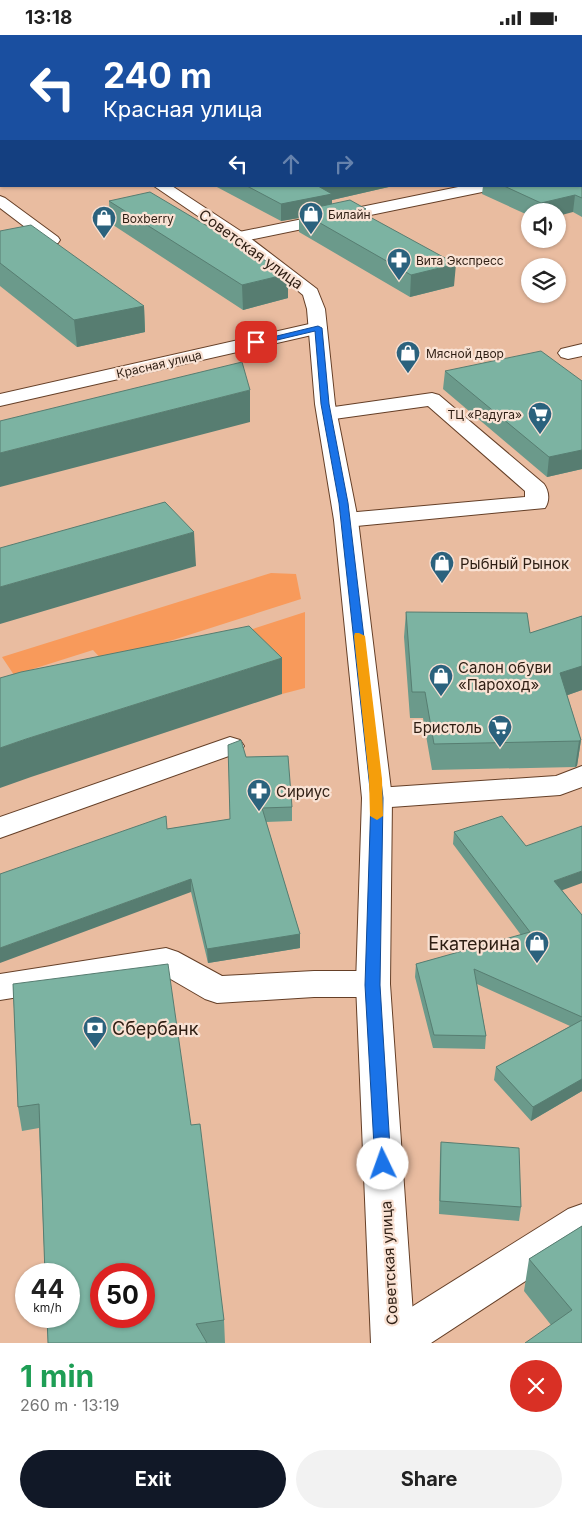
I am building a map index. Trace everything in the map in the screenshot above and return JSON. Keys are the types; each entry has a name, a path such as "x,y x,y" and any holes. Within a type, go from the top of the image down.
{"main road":[{"name":"Советская улица","path":"163,187 239,237 311,293 318,328 327,414 346,520 377,798 373,985 393,1343"},
{"path":"239,237 483,187"},
{"path":"0,201 52,240"},
{"name":"Красная улица","path":"0,400 318,328"},
{"path":"327,414 432,399 536,489 537,503 346,520"},
{"path":"0,827 230,746"},
{"path":"377,798 560,785 582,776"},
{"path":"0,987 166,961 217,990 314,984 373,985"},
{"path":"393,1343 582,1222"}],"shaded area":[{"path":"271,573 296,574 301,599 104,662 93,650 14,675 2,657"},
{"path":"305,612 305,688 282,694 249,662 56,693"}],"building":[{"path":"249,187 320,187 332,194 281,204"},
{"path":"506,187 582,187 582,198 575,195 541,203"},
{"path":"150,192 288,274 242,285 109,201"},
{"path":"350,200 366,209 359,211 456,264 411,275 299,211"},
{"path":"31,225 144,306 74,320 0,263 0,231"},
{"name":"ТЦ «Радуга»","path":"541,351 582,381 582,450 549,457 445,371"},
{"path":"242,362 250,390 0,453 0,421"},
{"path":"165,502 194,532 0,587 0,548"},
{"path":"406,612 527,613 530,633 582,616 582,666 560,673 581,740 434,744 425,692 412,692"},
{"path":"249,626 282,658 0,748 0,678 21,672"},
{"path":"241,740 246,757 288,756 292,807 262,808 300,934 207,949 191,879 0,948 0,874 166,816 167,829 230,819 228,745"},
{"path":"502,816 526,846 582,826 582,871 554,881 582,915 582,1017 474,969 486,1036 434,1035 416,964 530,932 454,832"},
{"path":"168,964 191,1125 200,1124 224,1320 196,1324 207,1343 48,1343 47,1328 80,1328 80,1263 45,1263 39,1104 18,1107 13,984"},
{"path":"582,1020 582,1079 533,1107 496,1067"},
{"path":"441,1142 519,1148 521,1207 440,1201"},
{"path":"582,1226 582,1343 525,1343 572,1310 529,1259"}],"slow traffic":[{"path":"359,636 376,779 377,816"}],"place":[{"name":"Билайн","path":"311,235"},
{"name":"Boxberry","path":"104,239"},
{"name":"Вита Экспресс","path":"399,281"},
{"name":"Мясной двор","path":"408,374"},
{"name":"ТЦ «Радуга»","path":"540,435"},
{"name":"Рыбный Рынок","path":"442,584"},
{"name":"Салон обуви «Пароход»","path":"441,697"},
{"name":"Бристоль","path":"500,748"},
{"name":"Сириус","path":"259,812"},
{"name":"Екатерина","path":"537,964"},
{"name":"Сбербанк","path":"95,1049"}],"route":[{"path":"256,342 318,328 325,404 343,503 377,798 373,985 383,1164"}]}
